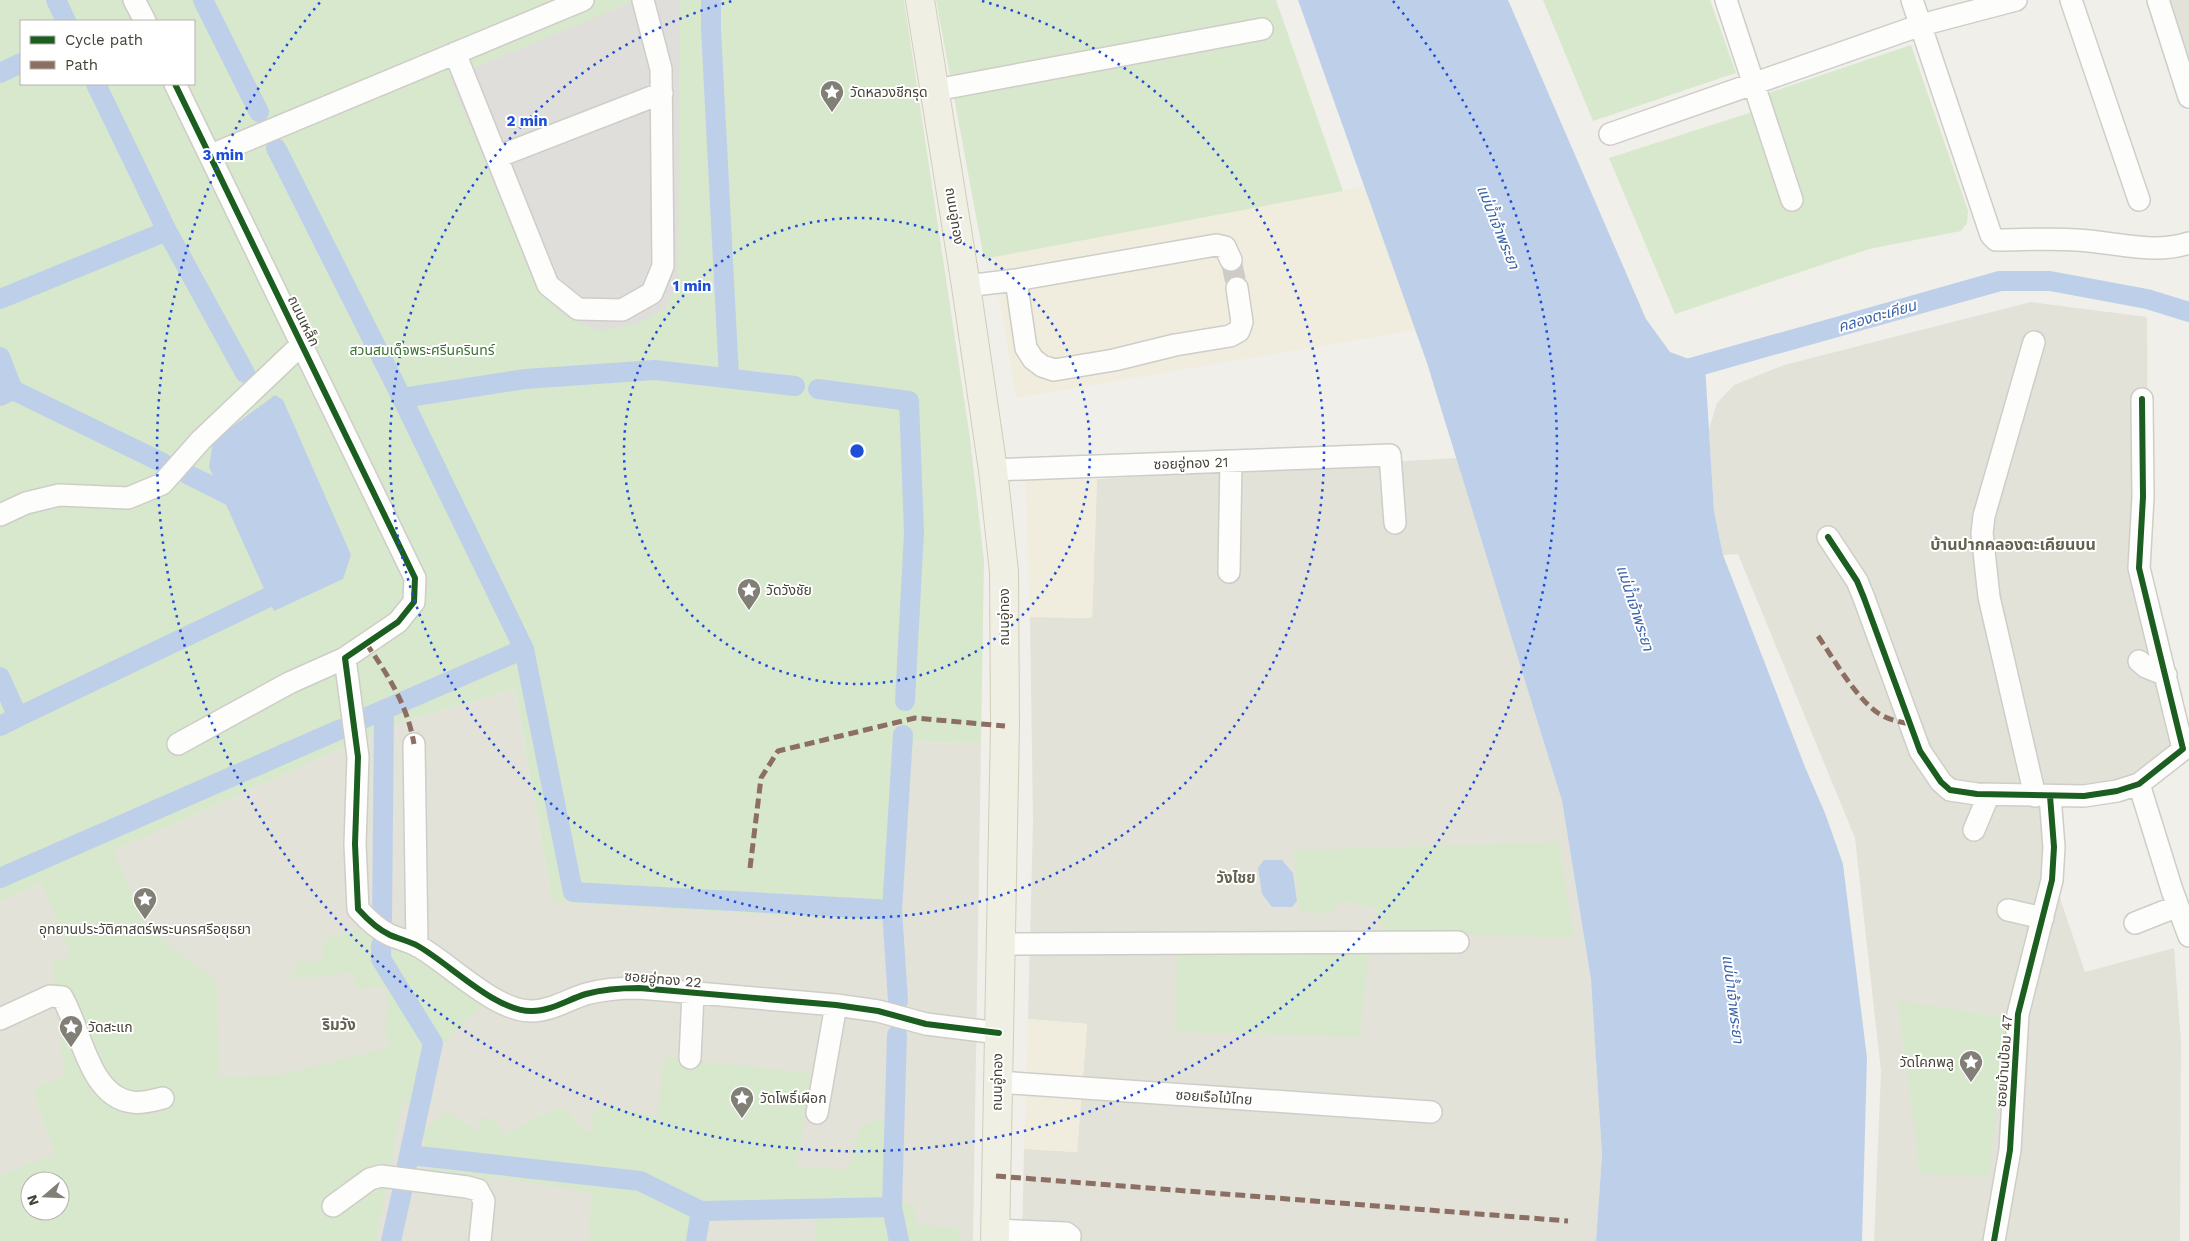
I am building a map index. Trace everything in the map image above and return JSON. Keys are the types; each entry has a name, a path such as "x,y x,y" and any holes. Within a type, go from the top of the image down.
{"main road":[{"name":"ถนนอู่ทอง","path":"920,0 936,90 966,286 993,470 1004,572 1005,726 995,1236"}],"street":[{"path":"134,0 144,20"},
{"path":"211,155 583,0"},
{"path":"456,53 548,285 578,309 622,310 652,293 663,266 661,69 643,0"},
{"path":"1726,0 1792,200"},
{"path":"1912,0 1991,235 1996,240 2077,240 2154,248 2173,248 2189,243"},
{"path":"1610,134 1921,26 2016,0"},
{"path":"2071,0 2139,200"},
{"path":"2158,0 2189,97"},
{"path":"936,90 1262,29"},
{"name":"ถนนเหล็ก","path":"176,85 414,578 414,602 398,622 345,658 289,683 178,744"},
{"path":"497,157 662,93"},
{"path":"966,286 1016,280 1216,245 1225,247 1231,260"},
{"path":"1016,280 1026,348 1033,359 1042,366 1054,370 1114,360 1175,345 1230,336 1239,331 1242,322 1236,288"},
{"name":"ซอยบ้านป้อม 47","path":"1994,1241 2010,1150 2018,1014 2052,880 2054,847 1989,597 1982,533 1984,516 2034,342"},
{"path":"0,515 26,503 59,495 128,498 162,484 202,440 302,344"},
{"path":"1828,537 1857,581 1920,751 1941,782 1950,790 1989,794 2084,796 2117,791 2139,784 2186,746 2139,568 2144,497 2142,400"},
{"name":"ซอยอู่ทอง 21","path":"993,470 1390,455 1395,523"},
{"path":"1229,572 1231,461"},
{"name":"ซอยอู่ทอง 22","path":"345,658 358,757 355,844 358,909 371,923 388,934 417,946 501,1004 517,1010 533,1012 586,994 613,988 639,988 836,1005 878,1011 926,1024 998,1033"},
{"path":"2139,661 2146,667 2166,675"},
{"path":"414,744 417,946"},
{"path":"2139,784 2189,936"},
{"path":"1974,830 1989,794"},
{"path":"2135,924 2178,906"},
{"path":"2008,910 2043,918"},
{"path":"1000,944 1458,942"},
{"path":"690,1058 693,994"},
{"path":"0,1019 50,996 62,998 68,1008 89,1062 104,1088 122,1100 135,1103 163,1098"},
{"path":"817,1113 836,1005"},
{"name":"ซอยเรือไม้ไทย","path":"998,1082 1432,1112"},
{"path":"334,1206 370,1179 381,1176 468,1187 478,1190 484,1201 480,1241"},
{"path":"995,1236 1066,1233 1070,1236 1070,1241"}],"shaded area":[{"path":"637,0 680,0 678,280 665,308 638,324 600,331 563,316 538,289 450,78"},
{"path":"2170,0 2189,0 2189,59"},
{"path":"1365,186 1416,330 1016,398 992,257"},
{"path":"2031,302 2147,317 2148,488 2143,569 2189,755 2089,791 2061,792 2058,892 2085,972 2174,948 2181,1042 2180,1241 1874,1241 1881,1071 1855,838 1738,554 1723,555 1714,511 1709,429 1717,403 1734,385 1784,365"},
{"path":"1457,458 1562,801 1591,980 1602,1155 1596,1241 1022,1241 1024,1149 1077,1152 1087,1024 1028,1019 1033,821 1030,617 1092,618 1097,479"},
{"path":"1097,479 1092,618 1030,617 1025,480"},
{"path":"515,689 552,902 908,742 981,743 973,1241 10,1241 0,1215 0,902 396,724"},
{"path":"1028,1019 1087,1024 1077,1152 1024,1149"}],"green space":[{"name":"สวนสมเด็จพระศรีนครินทร์","path":"0,0 904,0 970,438 984,561 981,743 914,742 897,922 552,902 515,689 396,724 114,851 145,927 216,981 220,1077 278,1075 390,1047 384,1030 388,1007 386,986 357,989 353,972 294,979 295,961 321,962 325,939 369,926 487,1002 426,1060 434,1101 410,1110 404,1095 376,1241 0,1241 0,1175 55,1154 33,1089 64,1076 52,963 71,955 42,883 0,902"},
{"path":"936,0 1276,0 1343,191 984,259"},
{"path":"1543,0 1710,0 1736,73 1593,121"},
{"path":"1911,45 1968,211 1967,223 1961,231 1869,249 1675,314 1609,158 1768,107 1765,94"},
{"path":"1559,842 1574,938 1383,931 1377,909 1342,900 1330,913 1299,912 1294,850"},
{"path":"1177,948 1369,950 1360,1037 1176,1032"},
{"path":"1898,1000 2007,1018 1989,1176 1920,1174"},
{"path":"664,1057 811,1073 796,1173 800,1167 847,1169 861,1125 885,1118 897,1199 913,1205 917,1225 958,1228 959,1241 816,1241 815,1219 742,1218 715,1203 695,1222 684,1241 589,1241 591,1193 489,1176 488,1189 433,1176 422,1134 446,1111 479,1131 481,1116 496,1122 504,1135 553,1110 567,1110 583,1130 594,1131 590,1112 614,1104 622,1110 655,1116 655,1131"}],"water":[{"name":"แม่น้ำเจ้าพระยา","path":"1298,0 1508,0 1646,319 1670,352 1705,365 1714,511 1723,555 1805,767 1825,813 1843,864 1867,1058 1862,1241 1596,1241 1602,1155 1591,980 1562,801 1427,363"},
{"path":"275,395 283,400 351,555 343,579 274,611 209,467 213,441"},
{"path":"1264,860 1282,860 1293,873 1297,901 1292,907 1272,907 1262,894 1258,868"}],"waterway":[{"path":"56,0 66,20"},
{"path":"203,0 259,112"},
{"path":"711,0 729,377"},
{"path":"0,73 20,63"},
{"path":"96,85 167,231 245,373"},
{"path":"276,148 402,398 524,649 573,892 892,910"},
{"path":"0,299 167,231"},
{"name":"คลองตะเคียน","path":"1677,372 2000,281 2050,281 2147,299 2189,312"},
{"path":"0,357 13,390 0,396"},
{"path":"402,398 525,379 655,370 795,386"},
{"path":"818,389 909,401 914,532 905,701"},
{"path":"13,390 163,463"},
{"path":"189,475 243,502"},
{"path":"18,717 292,586"},
{"path":"365,718 524,649"},
{"path":"0,677 18,717 0,726"},
{"path":"382,925 384,710"},
{"path":"0,878 341,729"},
{"path":"898,1001 892,910 903,735"},
{"path":"381,945 381,959 433,1043 407,1165"},
{"path":"897,1035 892,1207 899,1241"},
{"path":"410,1155 640,1181 701,1211 892,1207"},
{"path":"391,1241 402,1192"},
{"path":"696,1241 701,1211"}],"tunnel":[{"path":"1231,260 1237,288"}],"marked path":[{"path":"1818,636 1861,698 1885,717 1910,724"},
{"path":"366,643 402,703 414,744"},
{"path":"750,868 761,778 778,751 915,718 1005,726"},
{"path":"996,1176 1568,1221"}],"cycle path":[{"path":"175,85 415,578 414,602 398,622 345,658 358,757 355,844 358,909 381,930 418,946 489,996 518,1009 539,1010 553,1007 593,992 639,988 836,1005 878,1011 926,1024 999,1033"},
{"path":"1828,537 1857,581 1920,751 1941,782 1950,790 1977,794 2084,796 2117,791 2139,784 2183,749 2139,568 2143,497 2142,399"},
{"path":"1994,1241 2010,1150 2018,1014 2052,880 2054,847 2050,796"}],"place":[{"name":"วัดหลวงชีกรุด","path":"832,113"},
{"name":"วัดวังชัย","path":"749,611"},
{"name":"อุทยานประวัติศาสตร์พระนครศรีอยุธยา","path":"145,920"},
{"name":"วัดสะแก","path":"71,1048"},
{"name":"วัดโคกพลู","path":"1971,1083"},
{"name":"วัดโพธิ์เผือก","path":"742,1119"}],"district":[{"name":"บ้านปากคลองตะเคียนบน","path":"2013,544"},
{"name":"วังไชย","path":"1236,878"},
{"name":"ริมวัง","path":"339,1025"}]}
